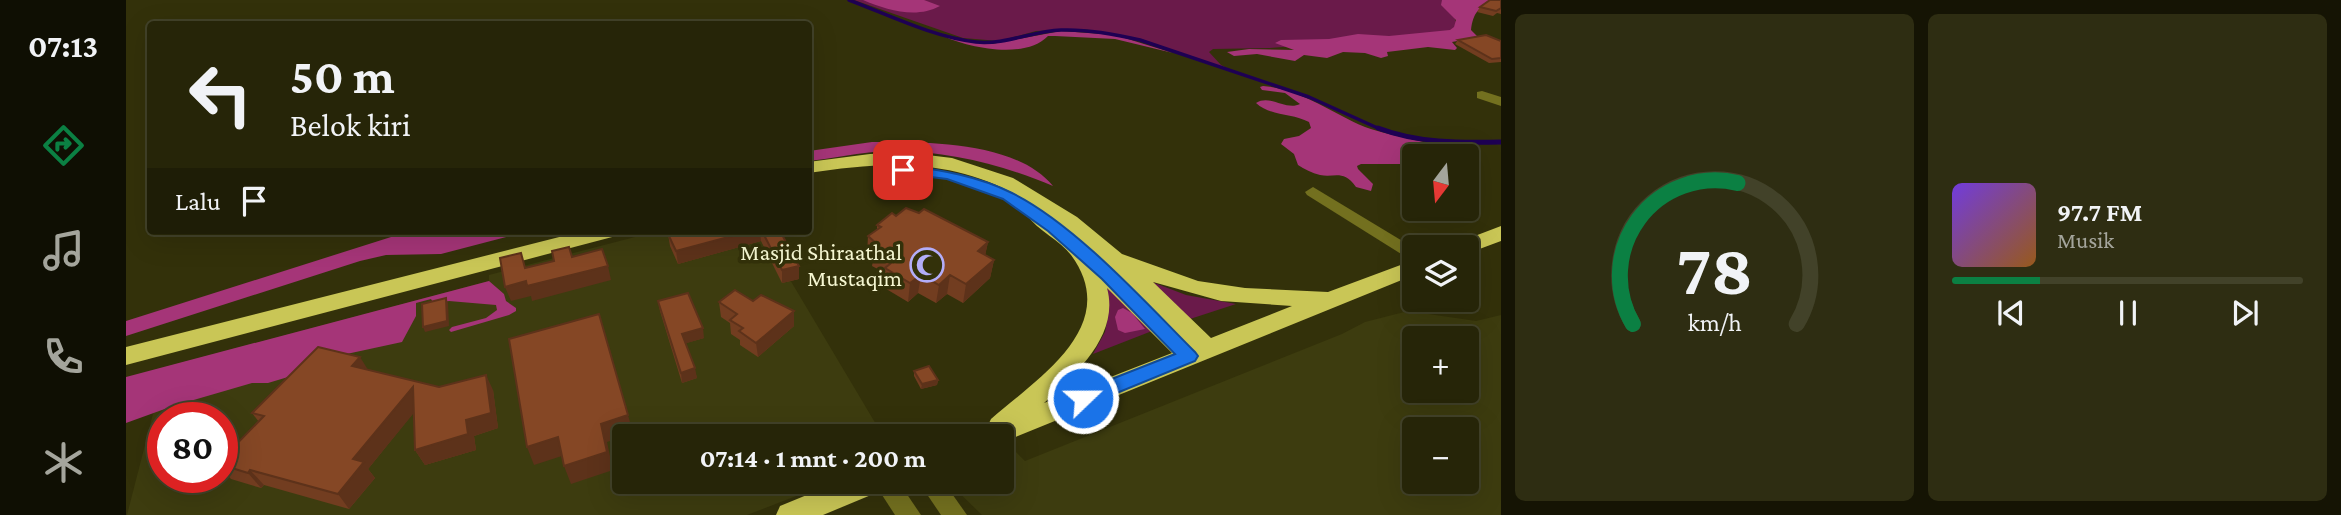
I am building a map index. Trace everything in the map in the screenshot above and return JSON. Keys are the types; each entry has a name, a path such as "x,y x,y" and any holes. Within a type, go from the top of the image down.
{"highway":[{"path":"812,167 863,159 903,159 971,169 1029,195 1076,226 1087,247 1097,292 1099,309 1091,337 1080,353 1002,424"},
{"path":"812,178 864,170 926,170 949,175 1008,196 1087,247 1185,288 1237,296 1334,299"},
{"path":"1479,242 1501,233"},
{"path":"126,348 542,235"},
{"path":"126,356 594,235"},
{"path":"1087,247 1198,353"},
{"path":"1014,426 1402,272"},
{"path":"790,515 841,494"}],"street":[{"path":"1482,95 1501,102"},
{"path":"1313,192 1402,248"},
{"path":"894,494 909,515"},
{"path":"939,494 955,515"}],"shaded area":[{"path":"854,0 1448,0 1460,33 1270,48 1213,49 1209,52 1221,65 1233,71 1141,39 1084,29 1036,31 999,41 963,38"},
{"path":"863,0 924,0 940,6 921,12 902,12"},
{"path":"1442,0 1495,0 1481,8 1473,19 1471,30 1478,37 1452,42 1457,48 1455,50 1428,47 1387,52 1388,56 1381,58 1365,53 1343,52 1327,58 1304,55 1295,61 1257,54 1234,56 1227,52 1249,49 1294,50 1275,43 1281,40 1329,39 1358,34 1389,36 1450,30 1456,20 1441,5"},
{"path":"1061,31 1115,35 1173,53 1115,39 1055,36 1048,36 1025,48 996,49 966,44 941,35 992,44"},
{"path":"1260,87 1290,92 1365,127 1430,144 1402,144 1402,164 1357,166 1373,184 1371,191 1356,187 1343,176 1314,173 1298,165 1294,154 1281,144 1284,139 1299,136 1311,128 1309,122 1268,110 1256,103 1267,100 1289,106 1300,104 1285,93 1262,90"},
{"path":"872,142 969,147 1017,160 1037,171 1053,186 1010,170 942,154 873,152 812,161 812,151"},
{"path":"397,235 514,235 441,254 386,255 360,261 126,336 126,321"},
{"path":"643,235 763,235 876,424 612,424 612,494 801,494 747,515 127,515 147,437 147,493 238,493 238,402 156,402 165,367 489,281 489,275"},
{"path":"489,281 504,294 506,301 516,308 516,311 509,315 451,332 449,330 452,327 486,318 497,310 496,305 449,301 434,304 431,299 416,303 416,316 402,342 328,358 288,377 268,383 252,383 187,402 147,402 147,415 126,423 126,377"},
{"path":"1152,282 1186,295 1236,304 1190,319"},
{"path":"1103,283 1152,331 1093,354 1105,332 1108,316"},
{"path":"1123,308 1132,313 1145,329 1125,333 1118,330 1115,317 1118,310"},
{"path":"1404,312 1476,321 1501,315 1501,515 982,515 960,494 1014,494 1014,450 1025,461 1342,334 1365,322"}],"building":[{"path":"1490,0 1501,0 1501,8 1496,11 1480,7"},
{"path":"1486,35 1501,41 1501,58 1492,59 1458,40"},
{"name":"Masjid Shiraathal Mustaqim","path":"906,208 919,213 924,209 988,242 978,251 994,260 966,284 950,275 939,285 921,275 910,283 885,268 895,260 874,248 878,245 868,236 881,227 877,225 892,213 896,216"},
{"path":"668,235 736,235 676,251"},
{"path":"764,235 782,235 799,266 782,270"},
{"path":"569,247 572,257 602,249 608,266 527,286 526,281 505,287 500,258 521,253 525,268 554,261 552,251"},
{"path":"735,290 753,301 761,295 794,311 756,343 739,331 743,328 730,320 737,314 719,302"},
{"path":"688,293 703,328 682,334 695,368 681,373 658,301"},
{"path":"446,298 447,321 423,327 422,304"},
{"path":"599,314 628,415 601,424 607,452 564,466 558,437 527,447 509,339"},
{"path":"318,347 360,357 352,366 439,387 486,375 491,413 466,420 468,434 415,450 413,387 353,459 364,462 338,494 250,470 248,473 238,470 238,443 264,416 252,413"},
{"path":"929,366 938,380 922,384 914,371"}],"waterway":[{"path":"849,0 927,30 976,42 997,42 1061,30 1101,32 1140,40 1309,97 1382,130"},
{"path":"1378,128 1423,139 1501,142"}],"place":[{"name":"Masjid Shiraathal Mustaqim","path":"927,265"}],"route":[{"path":"903,170 926,170 949,175 1008,196 1053,227 1107,275 1189,356 1083,398"}]}
